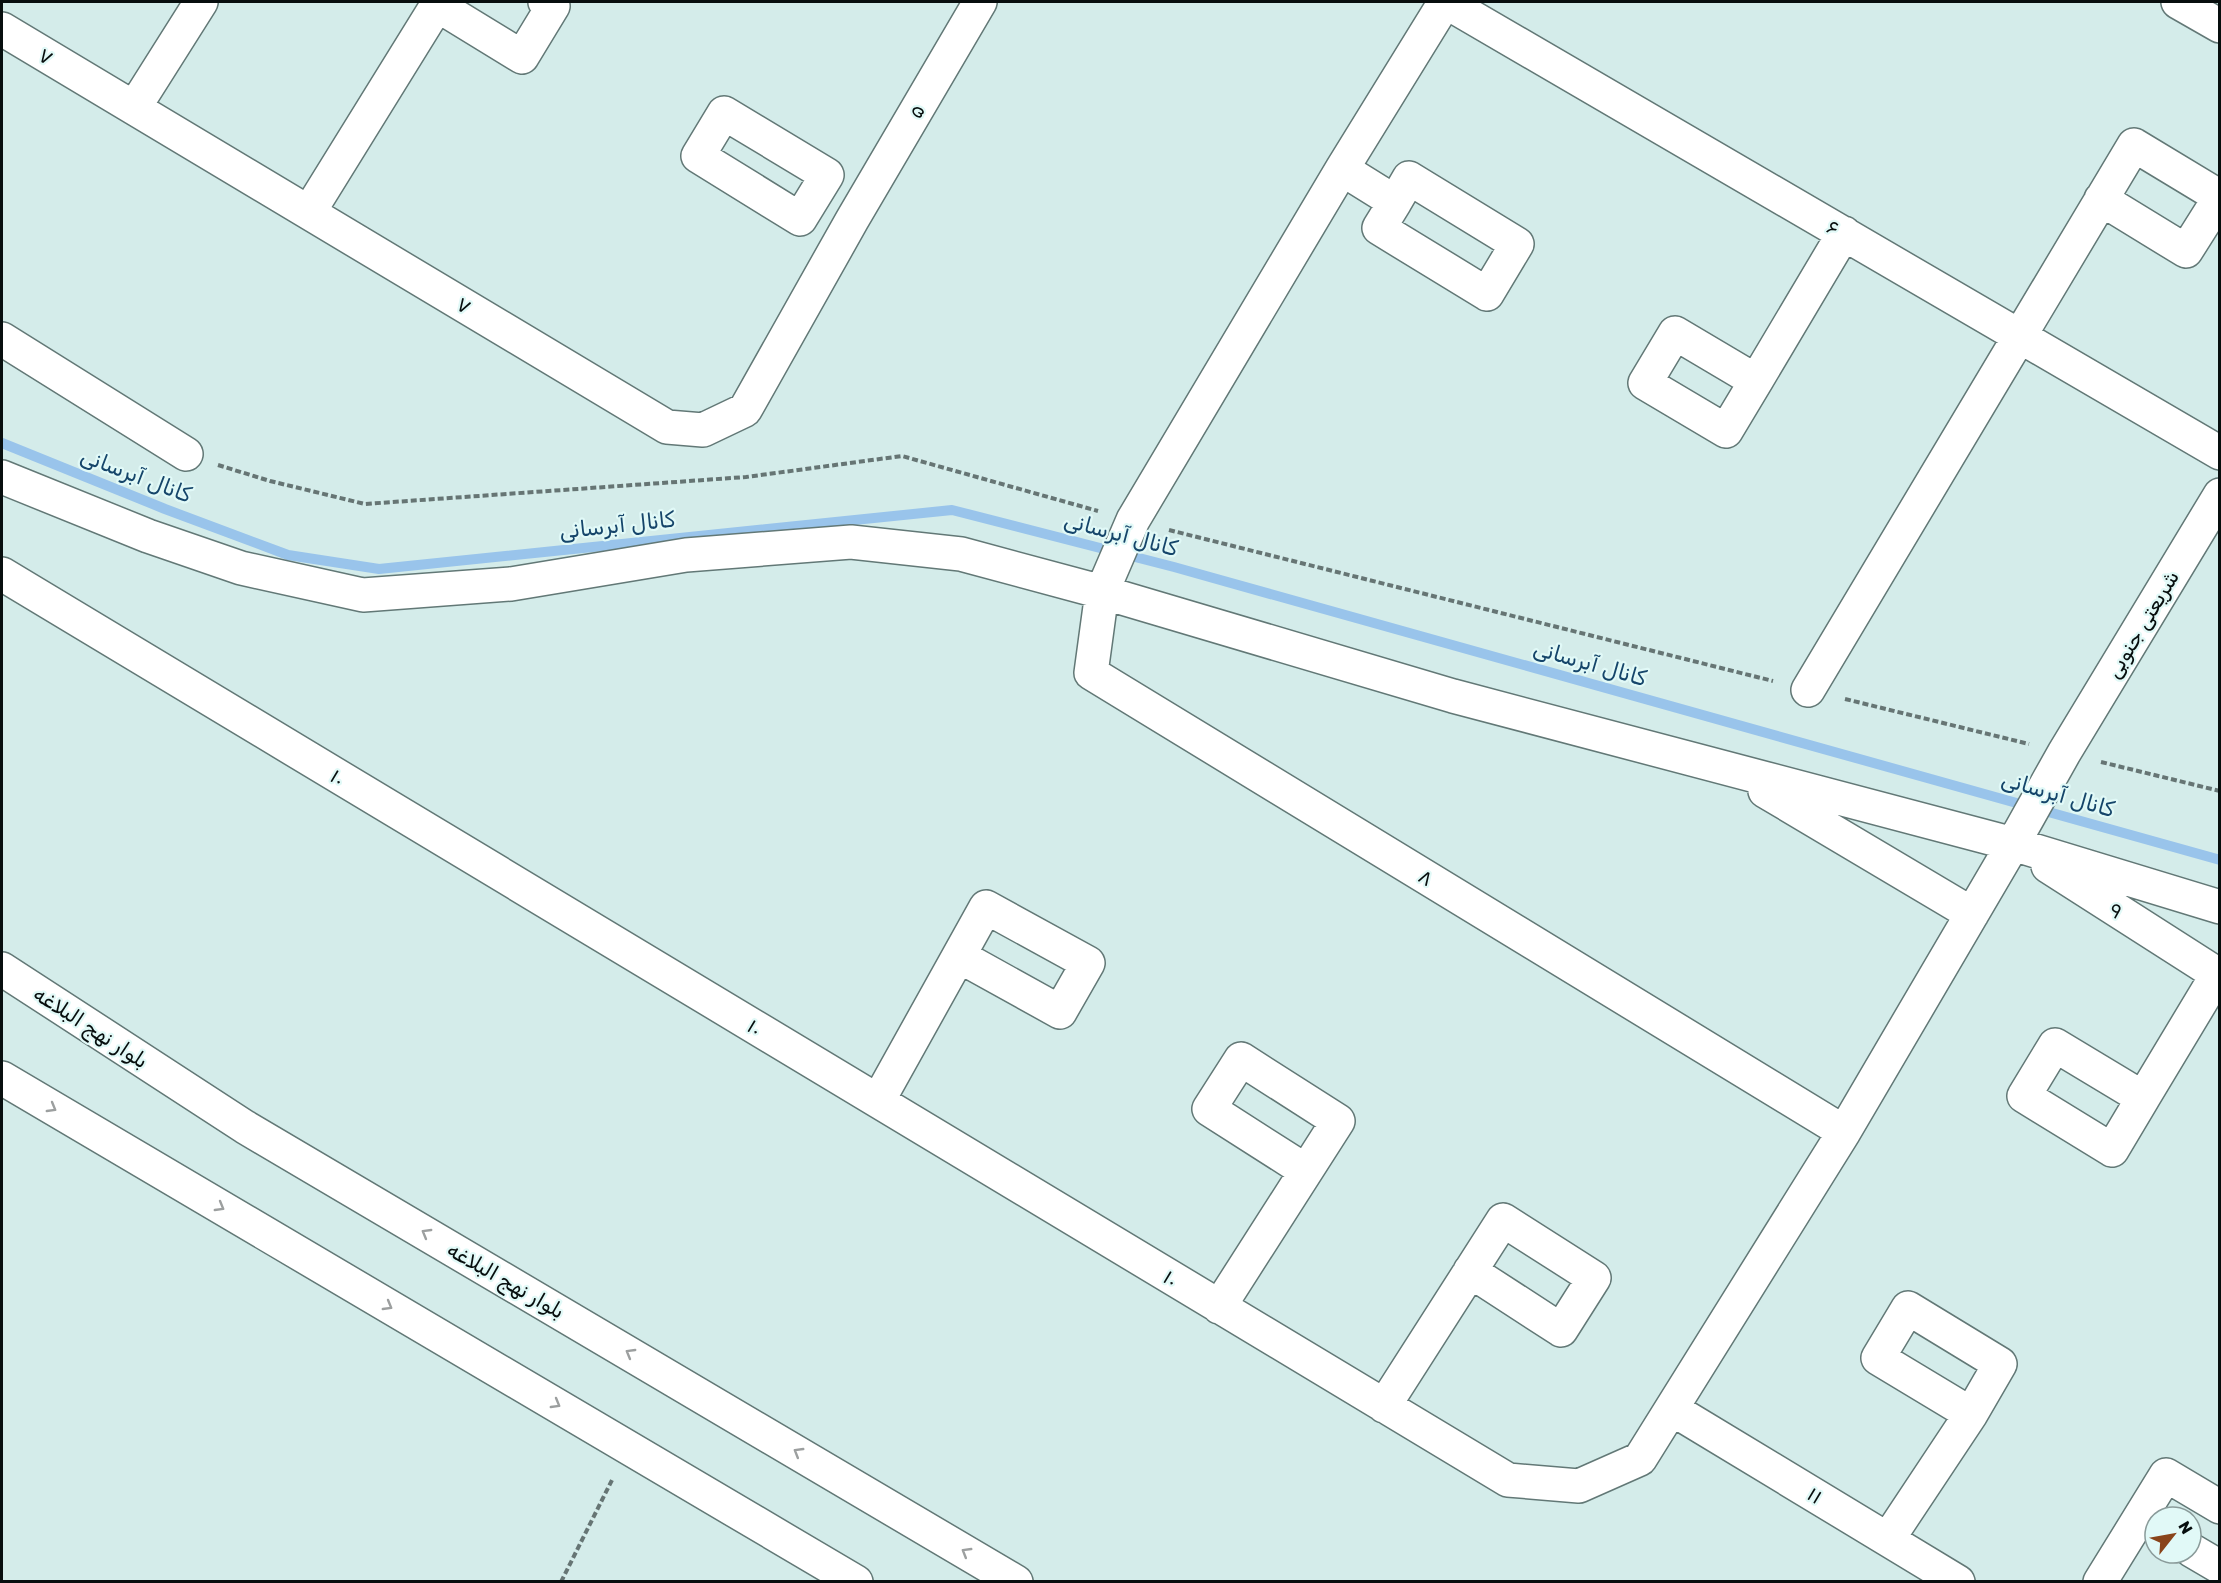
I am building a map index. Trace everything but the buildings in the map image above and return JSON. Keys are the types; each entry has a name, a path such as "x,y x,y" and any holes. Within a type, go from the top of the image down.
{"street":[{"path":"134,108 201,2"},
{"path":"309,212 438,3 522,57 553,6 545,2"},
{"name":"۵","path":"852,220 980,2"},
{"path":"1106,585 1133,520 1342,169 1445,2"},
{"name":"۶","path":"1445,2 2220,453"},
{"path":"2178,2 2220,26"},
{"name":"۷","path":"2,29 668,427 703,430 744,410 852,220"},
{"path":"1808,690 2019,336 2134,145 2220,197 2186,252 2101,200"},
{"path":"1342,169 1395,202"},
{"path":"814,196 852,220"},
{"path":"1756,381 1844,233"},
{"path":"2,339 186,454"},
{"path":"2,477 148,536 241,568 363,595 511,584 686,555 852,542 961,554 1106,585 1453,696 2013,844 2220,907"},
{"name":"شریعتی جنوبی","path":"1508,1480 1579,1486 1640,1459 1844,1132 2064,753 2220,495"},
{"name":"۱۰","path":"2,574 1508,1480"},
{"name":"۸","path":"1106,585 1091,673 1844,1132"},
{"path":"1731,771 1972,914"},
{"name":"۹","path":"2013,844 2218,975"},
{"path":"878,1101 959,956"},
{"name":"بلوار نهج البلاغه","path":"2,969 245,1127 1016,1581"},
{"path":"2143,1098 2218,975"},
{"path":"2,1078 856,1581"},
{"path":"1220,1307 1306,1171"},
{"path":"1384,1406 1470,1271"},
{"name":"۱۱","path":"1672,1409 1958,1581"},
{"path":"1888,1539 1971,1414"},
{"path":"2154,1505 2166,1475 2220,1507"},
{"path":"2100,1581 2143,1529"},
{"path":"2203,1557 2220,1567"}],"path":[{"path":"561,1581 628,1447"}],"waterway":[{"name":"کانال آبرسانی","path":"2,443 165,509 288,555 379,569 952,510 1174,567 2220,860"}]}
